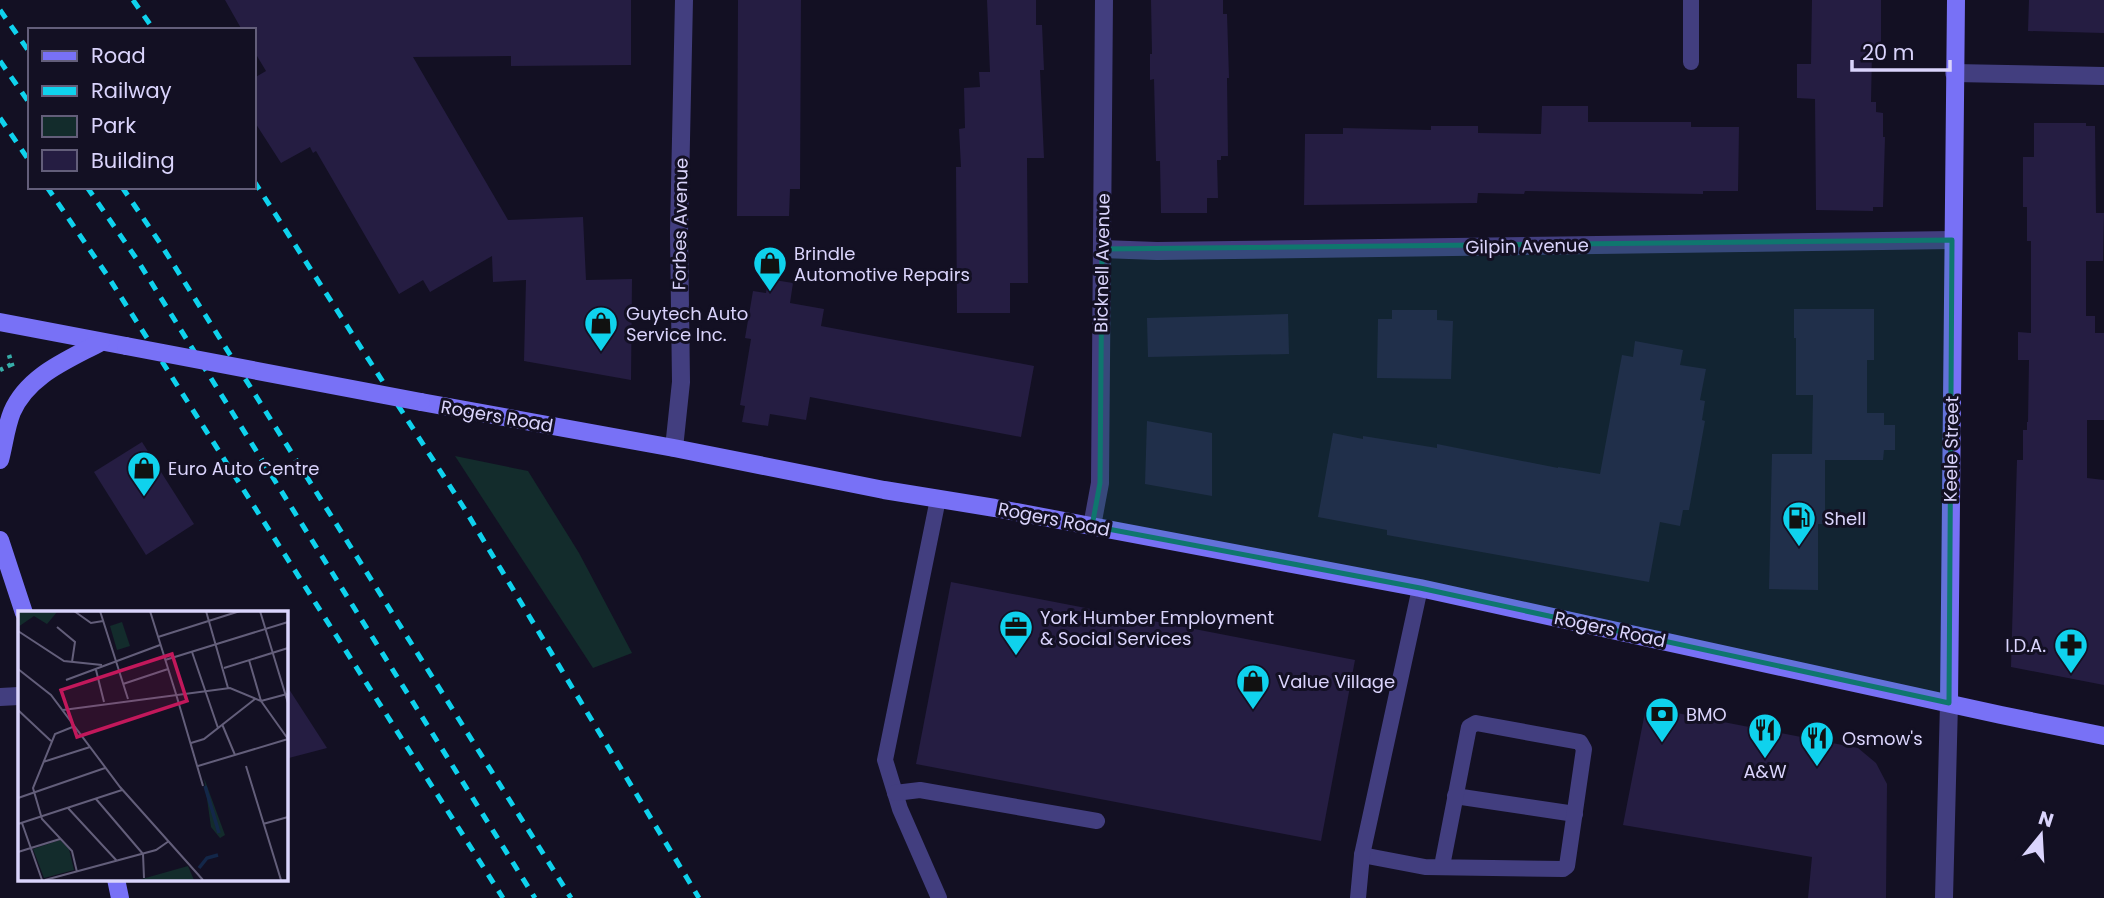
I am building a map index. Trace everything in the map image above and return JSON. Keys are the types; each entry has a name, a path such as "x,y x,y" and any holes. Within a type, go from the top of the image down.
{"main road":[{"name":"Keele Street","path":"1949,703 1956,0"},
{"name":"Rogers Road","path":"0,322 884,490 995,508 1420,588 2104,736"},
{"path":"0,460 12,412 39,376 101,342"},
{"path":"1,546 23,611"},
{"path":"116,880 120,898"}],"street":[{"name":"Forbes Avenue","path":"674,448 681,382 679,232 684,0"},
{"name":"Bicknell Avenue","path":"1092,526 1100,482 1104,0"},
{"path":"1954,73 2104,76"},
{"name":"Gilpin Avenue","path":"1102,249 1157,251 1952,240"},
{"path":"0,697 18,695"},
{"name":"Keele Street","path":"1944,898 1949,703"}],"lane":[{"path":"1691,0 1691,62"},
{"path":"938,499 884,760 913,841 939,898"},
{"path":"1358,898 1362,855 1420,588"},
{"path":"1362,855 1425,867 1563,869 1567,866 1584,749 1580,742 1476,723 1469,727 1441,866"},
{"path":"895,793 920,790 1097,821"},
{"path":"1455,796 1575,814"}],"path":[{"path":"0,370 12,365"}],"highlighted area":[{"path":"1952,240 1949,703 1420,588 1092,526 1100,483 1102,249"}],"green space":[{"path":"455,456 528,471 579,553 632,653 593,668"}],"building":[{"path":"225,0 631,0 631,65 511,66 511,56 413,57 508,220 583,217 586,280 632,279 631,380 524,361 526,280 493,282 492,256 430,292 423,280 399,294 316,151 313,153 310,147 281,163 256,124 256,77 266,71 256,54 256,28 241,28"},
{"path":"738,0 801,0 800,189 790,189 789,216 737,216"},
{"path":"987,0 1036,0 1036,25 1042,25 1044,70 1040,70 1044,158 1027,158 1028,283 1010,283 1010,313 957,313 956,167 961,167 959,129 965,128 964,88 980,87 979,72 990,72"},
{"path":"1151,0 1223,0 1223,14 1227,14 1228,156 1221,156 1221,160 1217,160 1218,198 1207,198 1207,213 1161,213 1160,161 1156,161 1154,79 1150,80"},
{"path":"1812,0 1881,0 1881,50 1872,50 1871,102 1876,102 1876,112 1883,113 1883,207 1873,207 1873,211 1816,210 1815,99 1797,98 1797,64 1811,64"},
{"path":"2029,0 2104,0 2104,33 2028,31"},
{"path":"1542,106 1588,106 1588,122 1691,122 1691,127 1739,127 1738,191 1703,191 1703,194 1525,191 1524,194 1478,193 1477,203 1304,205 1305,134 1343,134 1343,128 1431,130 1431,126 1478,126 1478,133 1541,134"},
{"path":"2034,123 2086,123 2086,126 2095,126 2096,213 2104,213 2103,261 2086,261 2086,316 2095,316 2095,333 2104,333 2104,420 2087,420 2087,478 2104,480 2104,685 2011,667 2017,460 2023,460 2023,430 2027,430 2028,422 2029,360 2018,360 2018,332 2031,333 2031,241 2027,241 2027,207 2023,207 2023,157 2034,157"},
{"path":"768,279 793,283 790,303 824,309 821,326 1034,366 1021,437 810,397 806,420 770,414 768,426 742,422 745,406 740,405 751,339 745,338 753,291 766,293"},
{"path":"1794,309 1874,309 1874,360 1867,360 1867,413 1884,413 1884,425 1895,425 1895,450 1884,450 1883,460 1825,460 1825,524 1818,524 1818,590 1769,589 1772,454 1812,454 1813,395 1796,395"},
{"path":"1392,310 1437,310 1437,320 1453,321 1451,379 1377,378 1378,319 1392,319"},
{"path":"1288,314 1289,354 1148,357 1147,318"},
{"path":"1635,341 1683,350 1680,365 1706,369 1700,400 1705,401 1702,420 1705,421 1689,510 1683,510 1680,526 1660,522 1649,582 1387,535 1387,530 1318,517 1333,433 1437,448 1437,444 1600,474 1622,355 1633,357"},
{"path":"1147,421 1212,433 1212,496 1145,484"},
{"name":"Euro Auto Centre","path":"142,442 194,524 146,555 94,472"},
{"path":"951,582 1355,660 1321,841 916,764"},
{"path":"287,686 327,748 287,758"},
{"path":"1646,707 1858,748 1876,763 1887,784 1886,898 1808,898 1812,857 1623,825"}],"railway":[{"path":"133,0 153,28"},
{"path":"0,10 28,50"},
{"path":"0,61 28,101"},
{"path":"0,118 28,159"},
{"path":"256,184 464,508 699,898"},
{"path":"48,189 107,275 503,898"},
{"path":"88,189 136,258 535,898"},
{"path":"123,189 160,243 571,898"}],"place":[{"name":"Brindle Automotive Repairs","path":"770,293"},
{"name":"Guytech Auto Service Inc.","path":"601,353"},
{"name":"Euro Auto Centre","path":"144,498"},
{"name":"Shell","path":"1799,548"},
{"name":"York Humber Employment & Social Services","path":"1016,657"},
{"name":"I.D.A.","path":"2071,675"},
{"name":"Value Village","path":"1253,711"},
{"name":"BMO","path":"1662,744"},
{"name":"A&W","path":"1765,760"},
{"name":"Osmow's","path":"1817,768"}]}
